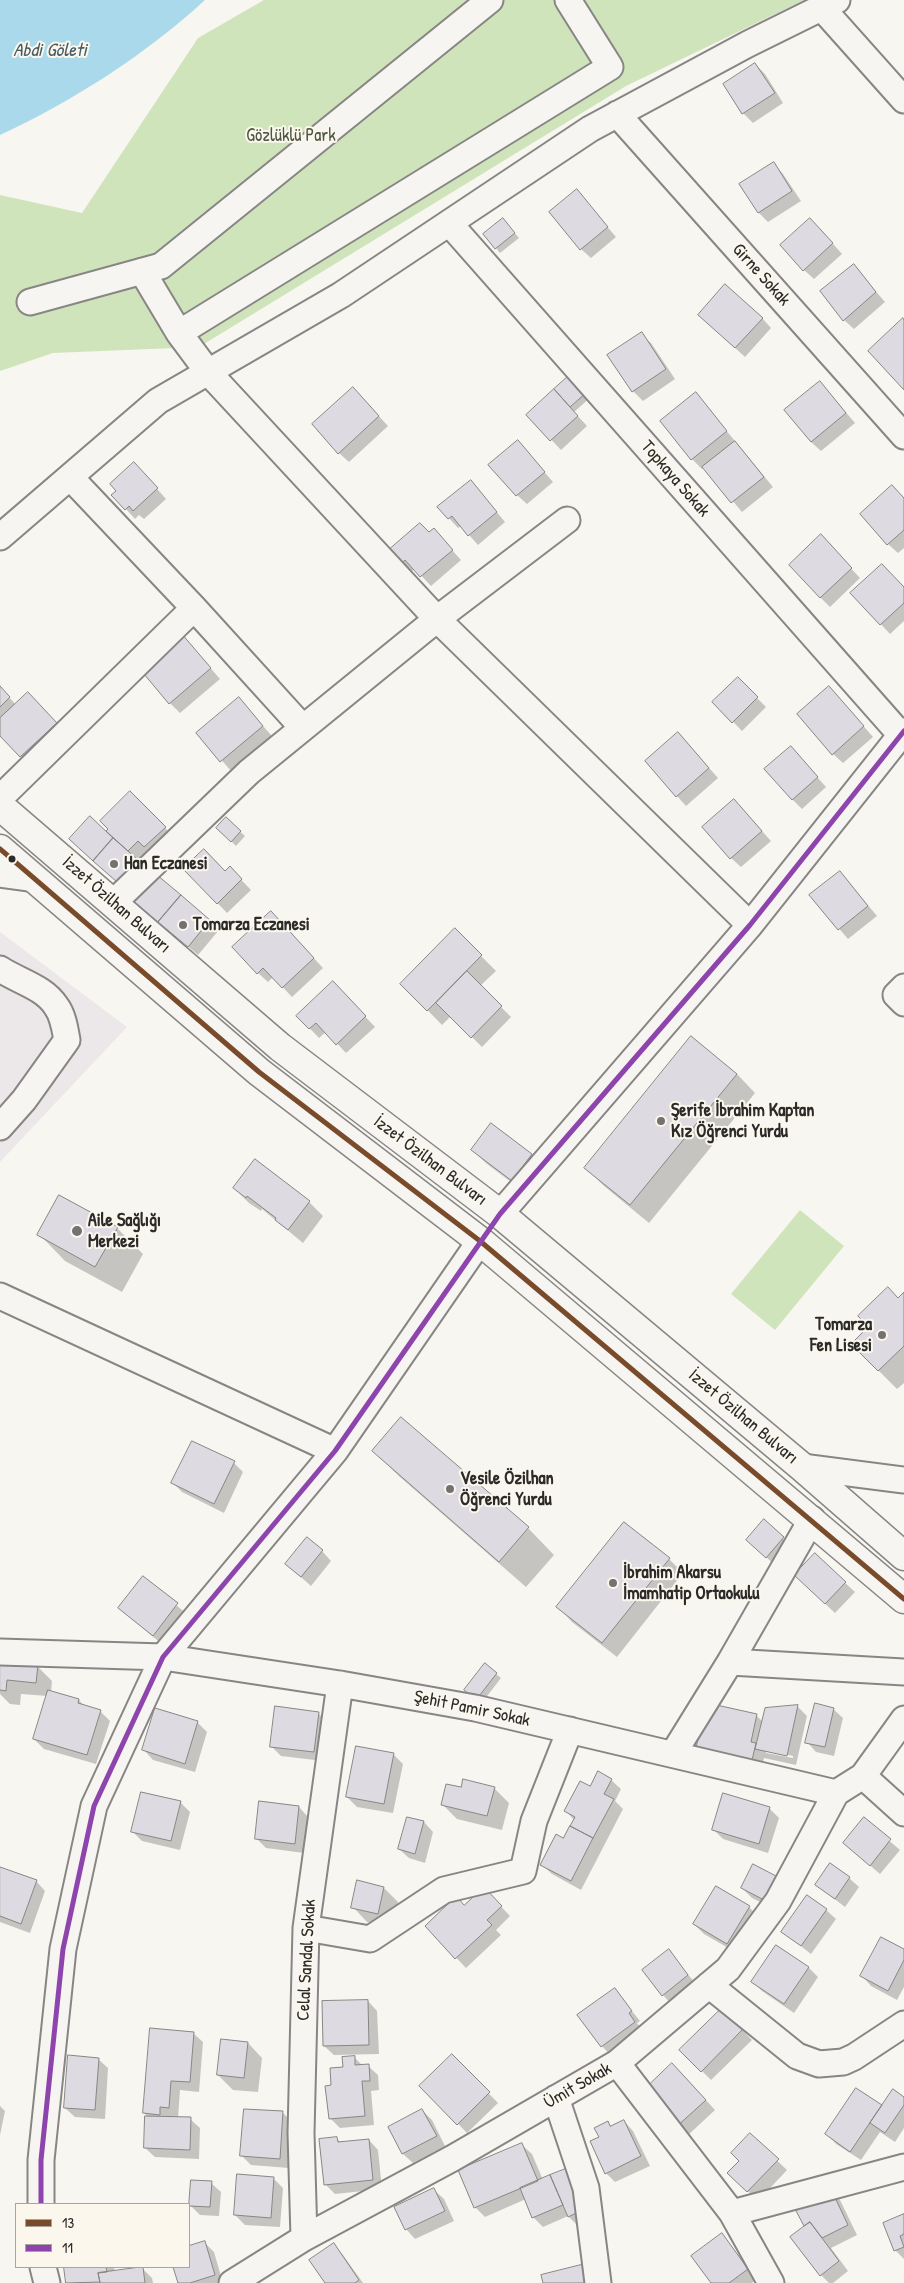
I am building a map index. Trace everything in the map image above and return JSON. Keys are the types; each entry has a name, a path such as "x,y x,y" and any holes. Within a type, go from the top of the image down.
{"main road":[{"name":"İzzet Özilhan Bulvarı","path":"0,806 280,1047 500,1214 802,1467 904,1556"},
{"name":"İzzet Özilhan Bulvarı","path":"0,849 259,1072 480,1240 812,1519 904,1599"},
{"path":"480,1240 500,1214"}],"street":[{"path":"30,302 161,266 490,0"},
{"path":"179,333 610,67 568,0"},
{"path":"0,537 158,401 341,295 590,129 748,44 829,4 904,100"},
{"name":"Girne Sokak","path":"617,114 904,436"},
{"name":"Topkaya Sokak","path":"449,223 902,732"},
{"path":"142,271 179,333 208,372 437,619 750,925"},
{"path":"70,477 194,608 303,728"},
{"path":"113,902 249,772 437,619 567,520"},
{"path":"0,798 194,608"},
{"path":"500,1214 750,925 902,732"},
{"path":"0,874 35,879"},
{"path":"0,969 42,991 50,998 57,1006 67,1040 24,1100 0,1127"},
{"path":"904,987 896,995 904,1003"},
{"path":"41,2203 41,2160 63,1948 94,1806 163,1657 335,1451 480,1240"},
{"path":"0,1296 335,1451"},
{"path":"802,1467 904,1480"},
{"path":"673,1754 730,1662 812,1519"},
{"name":"Şehit Pamir Sokak","path":"0,1652 163,1657 340,1684 475,1708 836,1793"},
{"path":"730,1662 904,1672"},
{"name":"Celal Sandal Sokak","path":"304,2238 301,2133 306,1928 340,1684"},
{"path":"836,1793 863,1776 904,1719"},
{"path":"306,1928 370,1940 444,1890 524,1871 534,1821 570,1730"},
{"path":"863,1776 904,1813"},
{"name":"Ümit Sokak","path":"239,2281 304,2238 453,2158 617,2063 728,1969 778,1901 836,1793"},
{"path":"709,1985 797,2056 819,2064 843,2062 854,2057 904,2024"},
{"path":"617,2063 732,2213 771,2283"},
{"path":"556,2098 586,2188 598,2283"},
{"path":"732,2213 904,2167"},
{"path":"44,2268 47,2283"}],"shaded area":[{"path":"0,932 127,1027 0,1162"}],"green space":[{"name":"Gözlüklü Park","path":"264,0 804,0 626,86 199,347 53,353 0,371 0,195 82,213 198,38"},
{"path":"800,1210 844,1246 775,1330 731,1294"}],"water":[{"name":"Abdi Göleti","path":"0,0 205,0 158,40 133,58 81,92 0,135"}],"building":[{"path":"755,63 775,93 742,114 723,84"},
{"path":"774,162 792,191 758,213 739,184"},
{"path":"577,189 608,227 580,250 549,212"},
{"path":"503,218 515,233 495,249 483,234"},
{"path":"810,218 833,243 803,271 780,245"},
{"path":"854,264 876,292 843,321 820,291"},
{"path":"725,284 763,318 735,348 698,315"},
{"path":"903,318 904,320 904,390 868,351"},
{"path":"642,332 666,369 632,392 607,355"},
{"path":"571,374 587,392 570,407 554,389"},
{"path":"820,381 846,413 811,442 784,410"},
{"path":"353,387 379,416 338,454 312,424"},
{"path":"554,389 578,416 550,441 526,415"},
{"path":"696,392 727,431 691,460 660,421"},
{"path":"518,440 545,472 516,496 488,465"},
{"path":"735,441 764,477 731,503 702,467"},
{"path":"134,462 158,488 133,511 129,506 125,510 111,495 116,491 110,484"},
{"path":"471,480 497,512 468,536 452,516 448,519 437,507"},
{"path":"892,485 904,498 904,530 887,545 860,514"},
{"path":"420,523 429,532 434,528 453,550 420,577 405,560 402,563 390,549"},
{"path":"821,534 852,568 820,598 789,565"},
{"path":"882,564 904,587 904,603 880,625 850,593"},
{"path":"181,633 211,668 169,704 139,668"},
{"path":"738,677 758,697 732,723 712,702"},
{"path":"0,686 10,697 0,707"},
{"path":"829,686 864,726 832,755 797,714"},
{"path":"28,692 57,723 20,757 0,736 0,718"},
{"path":"239,697 263,726 220,762 196,733"},
{"path":"678,732 709,768 676,797 645,761"},
{"path":"791,746 818,777 792,800 764,769"},
{"path":"130,791 166,827 144,847 138,841 128,851 106,831 108,829 100,821"},
{"path":"734,799 762,831 730,859 702,827"},
{"path":"90,816 113,838 93,861 69,839"},
{"path":"226,817 241,831 231,842 216,828"},
{"path":"113,838 137,859 117,882 93,861"},
{"path":"204,849 225,871 230,866 242,879 217,904 183,869"},
{"path":"151,870 181,895 158,922 129,897"},
{"path":"840,871 868,906 838,930 809,895"},
{"path":"181,895 210,920 188,947 158,922"},
{"path":"271,911 314,958 282,988 263,968 257,974 232,947"},
{"path":"455,928 482,955 427,1011 400,984"},
{"path":"467,971 502,1006 471,1038 436,1003"},
{"path":"333,981 366,1016 336,1045 316,1023 309,1029 296,1016"},
{"name":"Şerife İbrahim Kaptan Kız Öğrenci Yurdu","path":"691,1036 737,1074 630,1205 584,1168"},
{"path":"491,1123 532,1154 512,1181 471,1150"},
{"path":"255,1159 310,1201 288,1230 275,1220 276,1218 233,1188"},
{"name":"Aile Sağlığı Merkezi","path":"59,1195 118,1227 95,1267 37,1235"},
{"name":"Tomarza Fen Lisesi","path":"888,1287 898,1298 904,1292 904,1346 878,1371 851,1344 868,1327 858,1316"},
{"name":"Vesile Özilhan Öğrenci Yurdu","path":"401,1417 529,1527 499,1562 372,1451"},
{"path":"192,1441 235,1461 214,1504 171,1483"},
{"path":"764,1519 784,1537 766,1558 746,1540"},
{"name":"İbrahim Akarsu İmamhatip Ortaokulu","path":"624,1522 670,1558 602,1643 556,1607"},
{"path":"307,1537 323,1550 301,1577 285,1564"},
{"path":"815,1553 846,1582 825,1604 794,1575"},
{"path":"143,1576 178,1603 153,1636 118,1608"},
{"path":"0,1661 38,1665 36,1683 7,1680 6,1691 0,1690"},
{"path":"485,1663 497,1673 476,1700 464,1690"},
{"path":"48,1690 79,1699 78,1703 101,1710 87,1755 33,1739"},
{"path":"815,1703 834,1708 825,1747 805,1743"},
{"path":"712,1704 757,1714 751,1742 756,1743 750,1769 694,1756 702,1722 708,1723"},
{"path":"798,1705 787,1756 755,1749 765,1708"},
{"path":"275,1706 319,1712 314,1752 270,1747"},
{"path":"155,1708 198,1721 185,1764 142,1750"},
{"path":"356,1746 394,1753 384,1804 346,1797"},
{"path":"598,1771 612,1779 604,1794 614,1799 593,1838 570,1826 575,1817 564,1811 580,1781 590,1786"},
{"path":"463,1779 495,1787 487,1816 441,1805 446,1784 461,1787"},
{"path":"141,1792 181,1801 171,1841 131,1832"},
{"path":"723,1793 770,1807 759,1844 712,1830"},
{"path":"259,1801 299,1806 295,1844 255,1839"},
{"path":"407,1817 424,1821 415,1854 398,1849"},
{"path":"864,1817 891,1839 870,1866 843,1843"},
{"path":"570,1826 593,1838 571,1881 540,1865 556,1834 563,1838"},
{"path":"830,1863 850,1877 835,1899 815,1885"},
{"path":"753,1864 776,1876 764,1900 741,1888"},
{"path":"0,1867 37,1880 21,1924 0,1916"},
{"path":"357,1880 384,1887 378,1914 351,1908"},
{"path":"716,1886 750,1906 727,1944 693,1924"},
{"path":"484,1887 502,1906 487,1920 492,1925 455,1959 425,1926 456,1896 464,1905"},
{"path":"807,1895 827,1909 801,1946 781,1932"},
{"path":"881,1937 904,1949 904,1960 888,1991 860,1976"},
{"path":"776,1945 809,1967 784,2004 751,1982"},
{"path":"669,1949 688,1975 662,1996 642,1970"},
{"path":"615,1988 632,2011 629,2013 635,2022 601,2047 577,2015"},
{"path":"368,2000 369,2045 323,2046 322,2001"},
{"path":"722,2008 743,2029 701,2072 679,2050"},
{"path":"150,2028 194,2032 190,2082 171,2081 169,2108 160,2107 160,2115 143,2113"},
{"path":"221,2039 248,2042 244,2078 217,2075"},
{"path":"452,2054 490,2092 457,2125 419,2086"},
{"path":"68,2055 99,2058 95,2110 64,2108"},
{"path":"355,2056 355,2065 369,2064 370,2081 362,2081 365,2116 329,2119 325,2086 331,2085 330,2068 343,2067 342,2057"},
{"path":"672,2063 706,2100 675,2128 647,2087"},
{"path":"856,2088 882,2105 850,2152 825,2134"},
{"path":"893,2089 904,2097 904,2105 885,2133 870,2123"},
{"path":"244,2109 283,2111 280,2159 240,2156"},
{"path":"422,2109 437,2136 402,2154 388,2127"},
{"path":"145,2116 191,2117 190,2150 144,2148"},
{"path":"624,2120 641,2156 605,2174 590,2141 599,2137 594,2128 608,2121 610,2126"},
{"path":"750,2133 779,2159 747,2192 727,2173 739,2161 731,2153"},
{"path":"337,2137 338,2142 369,2139 373,2180 324,2185 319,2139"},
{"path":"522,2143 538,2181 474,2208 458,2170"},
{"path":"568,2168 585,2209 568,2217 550,2175"},
{"path":"237,2174 274,2177 271,2218 234,2215"},
{"path":"550,2175 563,2205 532,2218 520,2188"},
{"path":"191,2180 212,2181 210,2207 190,2206"},
{"path":"434,2188 445,2211 405,2230 394,2207"},
{"path":"831,2189 848,2225 822,2238 810,2222 804,2226 794,2207"},
{"path":"904,2214 904,2234 900,2236 904,2247 894,2251 883,2223"},
{"path":"810,2222 839,2261 820,2276 790,2237"},
{"path":"722,2233 748,2269 729,2283 711,2283 691,2256"},
{"path":"205,2241 215,2275 190,2283 178,2283 173,2268 190,2268 190,2246"},
{"path":"334,2243 359,2280 355,2283 325,2283 309,2260"},
{"path":"585,2264 590,2283 543,2283 541,2275"},
{"path":"64,2268 106,2268 107,2272 98,2273 100,2282 66,2283"},
{"path":"143,2268 145,2283 100,2283 98,2273"}],"transit line":[{"name":"11","path":"41,2203 41,2160 63,1949 94,1806 163,1657 335,1451 500,1214 750,925 904,731"},
{"name":"13","path":"0,849 259,1072 480,1241 904,1599"}],"place":[{"name":"Han Eczanesi","path":"114,864"},
{"name":"Tomarza Eczanesi","path":"183,925"},
{"name":"Şerife İbrahim Kaptan Kız Öğrenci Yurdu","path":"661,1121"},
{"name":"Aile Sağlığı Merkezi","path":"77,1231"},
{"name":"Tomarza Fen Lisesi","path":"882,1335"},
{"name":"Vesile Özilhan Öğrenci Yurdu","path":"450,1489"},
{"name":"İbrahim Akarsu İmamhatip Ortaokulu","path":"613,1583"}]}
